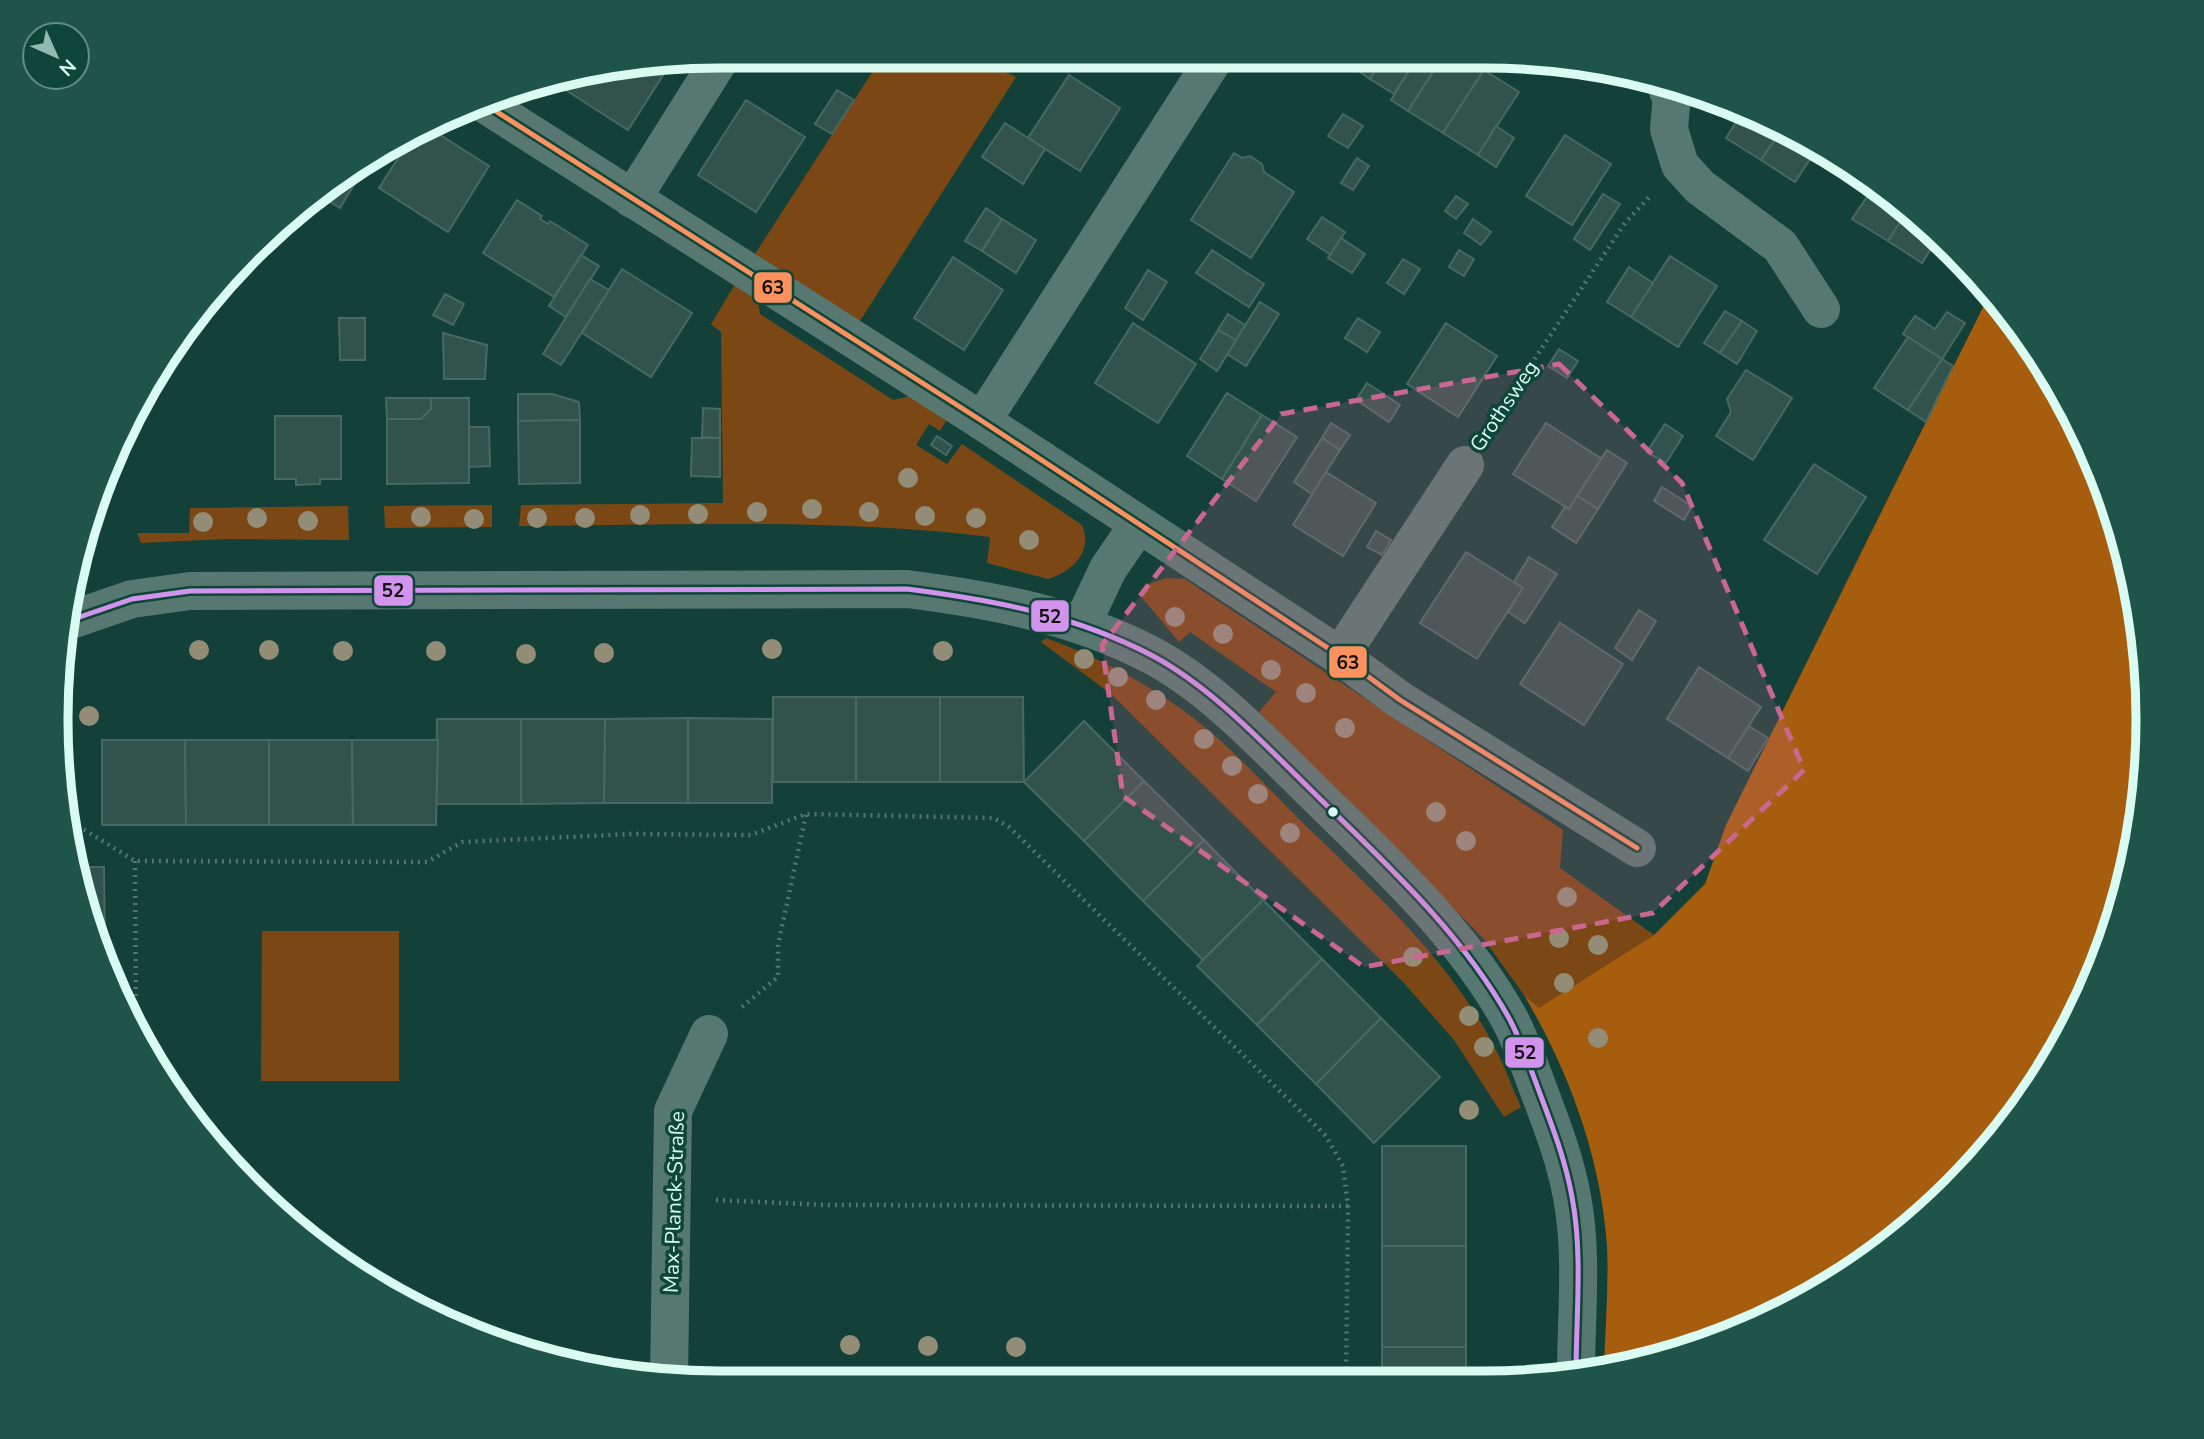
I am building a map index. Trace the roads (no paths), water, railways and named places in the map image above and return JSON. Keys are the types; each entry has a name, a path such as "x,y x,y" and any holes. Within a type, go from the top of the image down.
{"street":[{"path":"632,199 714,68"},
{"path":"982,421 1208,68"},
{"path":"1671,96 1668,129 1680,164 1700,187 1780,246 1821,309"},
{"path":"493,109 982,421 1138,526 1340,656 1401,700 1637,848"},
{"name":"Grothsweg","path":"1340,656 1465,465"},
{"path":"1082,624 1108,569 1138,526"},
{"path":"75,631 132,599 190,591 907,589 994,600 1082,624 1154,657 1205,691 1329,808 1434,916 1478,970 1516,1034 1560,1148 1573,1198 1577,1241 1576,1364"},
{"name":"Max-Planck-Straße","path":"669,1368 673,1111 709,1034"}]}
